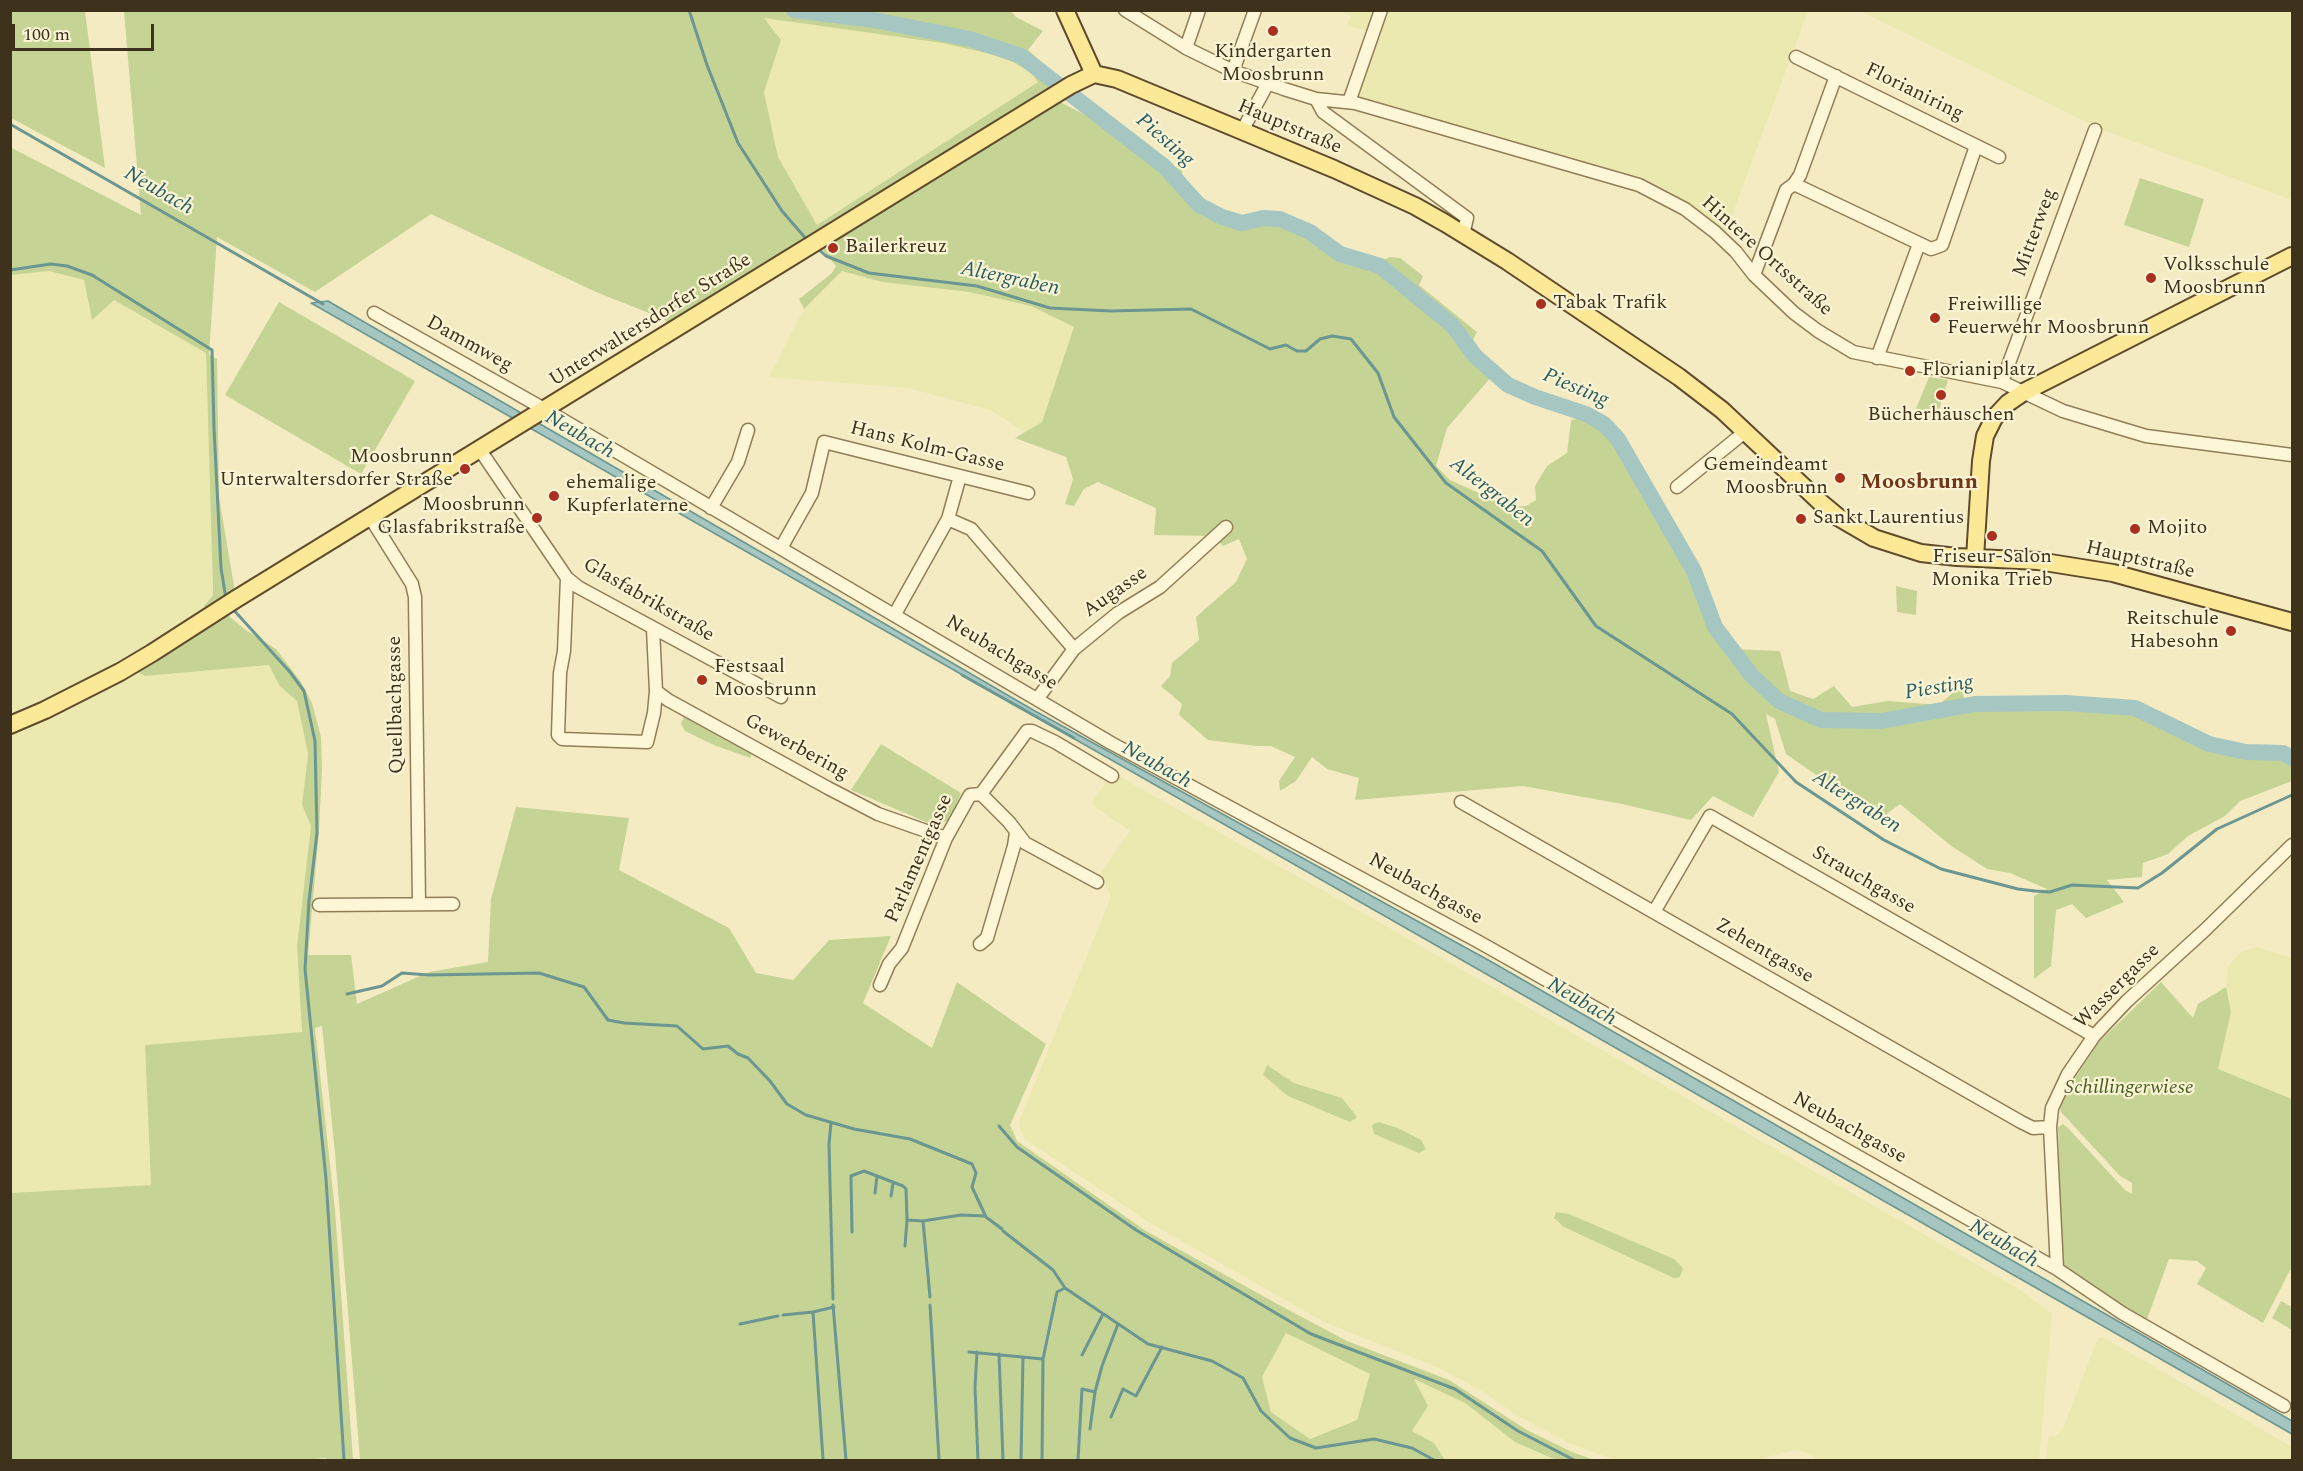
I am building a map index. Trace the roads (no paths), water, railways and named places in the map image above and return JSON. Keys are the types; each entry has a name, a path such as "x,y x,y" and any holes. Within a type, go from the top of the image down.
{"main road":[{"path":"1065,10 1094,74"},
{"name":"Unterwaltersdorfer Straße","path":"10,726 45,711 120,672 1071,85 1094,74"},
{"name":"Hauptstraße","path":"1094,74 1117,79 1415,206 1611,330 1679,377 1746,431 1820,502 1854,527 1900,548 1921,553 2038,561 2113,573 2292,622"},
{"path":"1975,558 1981,461 1985,436 1994,418 2008,403 2024,392 2292,256"}],"street":[{"name":"Hintere Ortsstraße","path":"1125,10 1186,48 1233,71 1268,83 1317,99 1349,102 1638,184 1685,209 1715,232 1736,252 1754,275 1794,313 1818,332 1853,352 2002,382 2063,411 2146,436 2292,455"},
{"path":"1186,48 1199,10"},
{"path":"1233,71 1255,10"},
{"path":"1349,102 1381,10"},
{"name":"Florianiring","path":"1796,57 1999,157"},
{"name":"Florianiring","path":"1754,275 1785,190 1794,184 1800,175 1836,76"},
{"path":"1242,131 1268,83"},
{"name":"Hauptstraße","path":"1317,99 1323,112 1467,218 1463,235"},
{"name":"Mitterweg","path":"2002,382 2095,130"},
{"name":"Florianiring","path":"1919,244 1930,249 1941,245 1976,146"},
{"path":"1794,184 1919,244 1877,358"},
{"name":"Dammweg","path":"374,313 541,413"},
{"name":"Neubachgasse","path":"541,413 781,548 1112,743 1412,904 2057,1269 2122,1313 2284,1406"},
{"path":"711,508 738,462 748,430"},
{"path":"1677,488 1746,431"},
{"name":"Hans Kolm-Gasse","path":"781,548 812,493 824,442 1028,493"},
{"name":"Glasfabrikstraße","path":"480,450 567,578 578,587 653,629 781,697"},
{"path":"895,614 948,519 960,476"},
{"name":"Quellbachgasse","path":"370,517 412,584 415,597 419,904"},
{"path":"948,519 971,530 1074,649"},
{"name":"Augasse","path":"1038,698 1074,649 1112,617 1160,587 1226,527"},
{"path":"567,578 558,735 562,739 647,742 656,692 653,629"},
{"name":"Gewerbering","path":"656,692 878,814 946,838"},
{"path":"981,794 1027,731 1032,731 1055,742 1112,776"},
{"name":"Parlamentgasse","path":"880,985 889,964 902,948 946,838 970,795 981,794 1010,822 1025,843 1097,882"},
{"name":"Zehentgasse","path":"1461,802 2021,1122 2033,1128 2050,1127"},
{"name":"Strauchgasse","path":"1654,912 1710,816 2094,1035"},
{"path":"980,944 987,938 1016,833"},
{"name":"Wassergasse","path":"2057,1269 2050,1127 2052,1107 2068,1074 2094,1035 2127,1000 2205,930 2292,845"},
{"path":"319,905 453,904"}],"water":[{"path":"328,301 1035,711 1490,961 2292,1421 2292,1434 311,303"}],"waterway":[{"name":"Altergraben","path":"689,10 707,65 738,143 782,211 808,241"},
{"name":"Piesting","path":"794,10 874,20 970,39 1021,56 1165,167 1199,205 1222,217 1242,223 1263,218 1280,219 1310,232 1340,254 1380,266 1453,326 1475,356 1508,385 1535,397 1586,414 1604,424 1618,439 1694,571 1715,627 1752,676 1779,701 1821,720 1881,721 1975,704 2066,703 2135,708 2209,744 2246,752 2283,753 2292,758"},
{"name":"Neubach","path":"10,124 323,304"},
{"name":"Altergraben","path":"816,247 826,256 869,273 977,286 1050,308 1111,311 1191,309 1270,349 1286,345 1297,351 1306,351 1320,339 1332,336 1351,339 1378,373 1394,417 1446,483 1542,551 1596,626 1732,714 1796,782 1884,840 1941,869 2018,889 2035,891 2050,892 2072,885 2138,888 2162,873 2217,829 2292,795"},
{"path":"10,270 51,264 67,266 92,275 212,350 221,568 226,599"},
{"path":"231,607 290,672 304,691 315,741 317,833 309,901 305,969 326,1179 344,1460"},
{"name":"Neubach","path":"962,675 1074,738"},
{"path":"347,994 382,986 402,973 429,975 539,973 584,987 608,1020 677,1026 703,1049 728,1046 748,1058 770,1081 787,1104 806,1115 854,1129 910,1139 972,1164 976,1173 972,1187 986,1217 1002,1229"},
{"path":"831,1123 829,1144 833,1299"},
{"path":"999,1126 1017,1147 1136,1230 1311,1334 1455,1389 1518,1431 1574,1460"},
{"path":"852,1232 851,1176 864,1171 906,1189 907,1220"},
{"path":"875,1193 877,1176"},
{"path":"891,1196 893,1183"},
{"path":"930,1297 923,1221 961,1215 985,1216"},
{"path":"905,1246 907,1220 923,1221"},
{"path":"1003,1231 1053,1270 1065,1288 1148,1344 1212,1361 1243,1378 1261,1411 1290,1438 1316,1448 1374,1439 1412,1448 1434,1460"},
{"path":"969,1352 1043,1359 1057,1292 1065,1288"},
{"path":"833,1305 846,1460"},
{"path":"930,1305 939,1460"},
{"path":"783,1315 834,1307"},
{"path":"813,1312 823,1459"},
{"path":"1082,1355 1103,1314"},
{"path":"740,1324 778,1316"},
{"path":"1078,1460 1082,1389 1095,1392 1118,1324"},
{"path":"1111,1417 1123,1389 1136,1396 1162,1347"},
{"path":"977,1352 975,1388 978,1460"},
{"path":"999,1354 1003,1460"},
{"path":"1021,1460 1023,1357"},
{"path":"1042,1460 1043,1359"},
{"path":"1090,1429 1095,1392"}],"place":[{"name":"Kindergarten Moosbrunn","path":"1273,31"},
{"name":"Bailerkreuz","path":"833,248"},
{"name":"Volksschule Moosbrunn","path":"2151,278"},
{"name":"Tabak Trafik","path":"1541,304"},
{"name":"Freiwillige Feuerwehr Moosbrunn","path":"1935,318"},
{"name":"Florianiplatz","path":"1910,371"},
{"name":"Bücherhäuschen","path":"1941,395"},
{"name":"Moosbrunn Unterwaltersdorfer Straße","path":"465,469"},
{"name":"Gemeindeamt Moosbrunn","path":"1840,478"},
{"name":"ehemalige Kupferlaterne","path":"554,496"},
{"name":"Moosbrunn Glasfabrikstraße","path":"537,518"},
{"name":"Sankt Laurentius","path":"1801,519"},
{"name":"Mojito","path":"2135,529"},
{"name":"Friseur-Salon Monika Trieb","path":"1992,536"},
{"name":"Reitschule Habesohn","path":"2231,631"},
{"name":"Festsaal Moosbrunn","path":"702,680"}],"district":[{"name":"Moosbrunn","path":"1919,484"}],"park label":[{"name":"Schillingerwiese","path":"2129,1089"}]}
